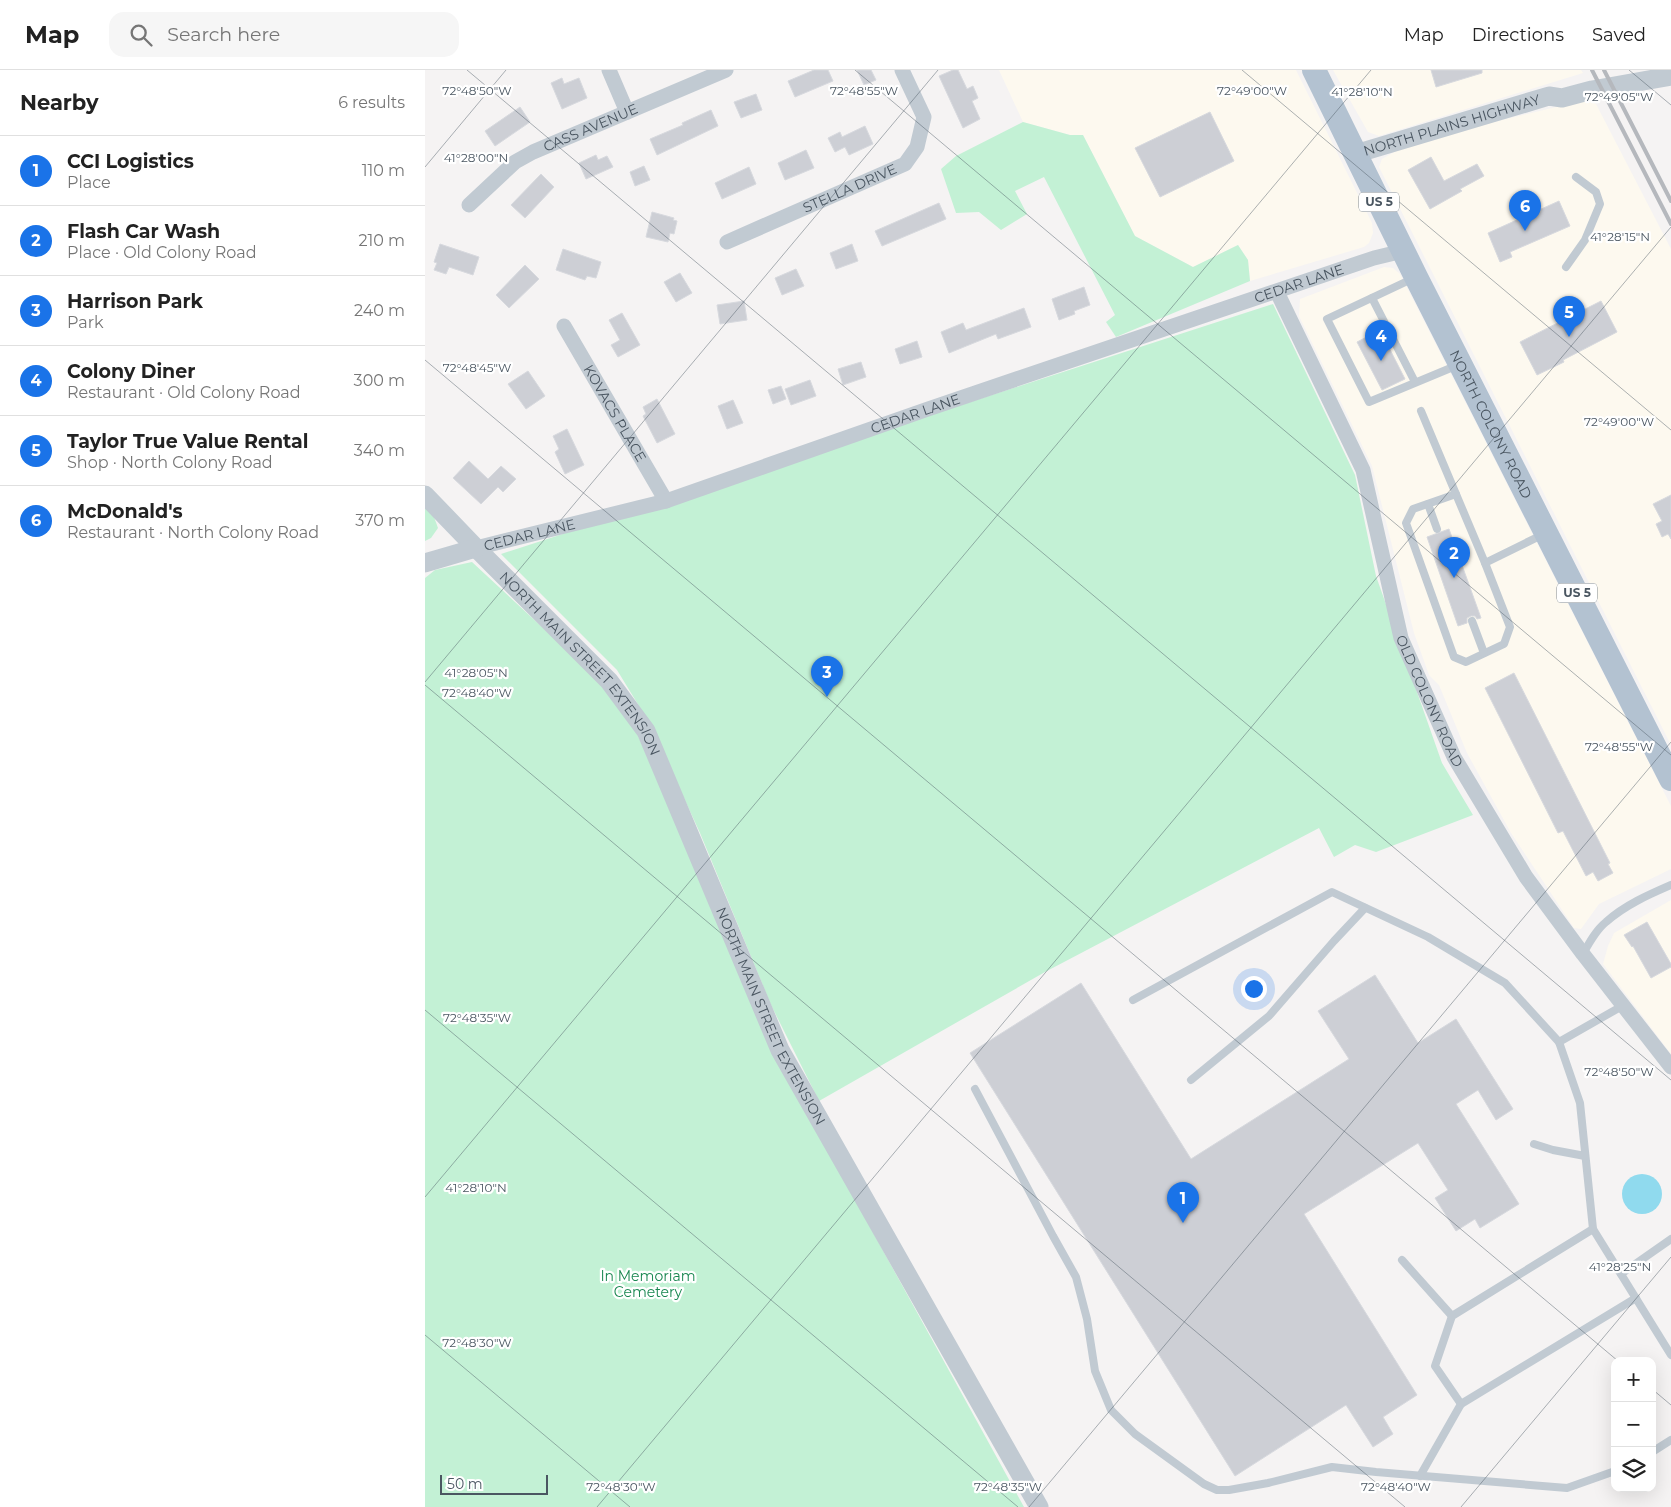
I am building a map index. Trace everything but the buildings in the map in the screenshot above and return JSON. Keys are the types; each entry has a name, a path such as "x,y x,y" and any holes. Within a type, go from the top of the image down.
{"main road":[{"name":"NORTH COLONY ROAD","path":"1314,70 1416,277 1671,779"}],"street":[{"path":"609,70 627,112"},
{"name":"CASS AVENUE","path":"469,205 515,162 533,152 726,70"},
{"name":"STELLA DRIVE","path":"727,242 905,164 917,147 924,117 902,70"},
{"name":"NORTH PLAINS HIGHWAY","path":"1549,96 1558,87 1641,70"},
{"name":"NORTH PLAINS HIGHWAY","path":"1355,154 1549,96 1562,98 1592,90 1671,76"},
{"name":"CEDAR LANE","path":"425,564 476,548 666,501 928,409 1375,258 1403,251"},
{"name":"OLD COLONY ROAD","path":"1277,292 1363,470 1401,638 1454,757 1526,877 1671,1067"},
{"name":"KOVACS PLACE","path":"564,326 666,501"},
{"name":"NORTH MAIN STREET EXTENSION","path":"425,495 609,681 646,731 780,1050 1039,1507"}],"lane":[{"path":"1566,266 1585,240 1600,204 1596,192 1576,177"},
{"path":"1416,277 1327,319 1369,402 1461,363"},
{"path":"1372,298 1415,382"},
{"path":"1421,412 1456,494 1485,563 1510,627 1504,644 1466,662 1454,657 1406,523 1413,509 1456,494"},
{"path":"1428,504 1437,529"},
{"path":"1485,563 1546,533"},
{"path":"1472,621 1484,653"},
{"path":"1583,954 1605,922 1631,903 1671,885"},
{"path":"1133,1000 1332,892 1428,937 1505,984 1559,1042 1579,1103 1593,1229 1671,1355"},
{"path":"1191,1080 1269,1016 1365,908"},
{"path":"1559,1042 1624,1006"},
{"path":"975,1089 1076,1277 1087,1319 1095,1371 1111,1410 1135,1434 1193,1477 1217,1490 1268,1483 1332,1467 1567,1488 1611,1472"},
{"path":"1534,1144 1585,1156"},
{"path":"1461,1404 1435,1366 1452,1316 1593,1229"},
{"path":"1621,1274 1671,1240"},
{"path":"1402,1260 1452,1316"},
{"path":"1420,1476 1461,1404 1636,1298"},
{"path":"1656,1449 1671,1440"}],"shaded area":[{"path":"999,70 1296,70 1372,223 1373,233 1369,243 1364,247 1250,281 1248,260 1238,245 1193,267 1135,236 1083,135 1070,135 1023,122"},
{"path":"1333,70 1581,70 1583,73 1379,136 1368,132"},
{"path":"1585,100 1596,104 1671,249 1671,745 1379,167 1382,159 1414,141"},
{"path":"1384,267 1393,268 1400,274 1671,806 1671,869 1599,904 1581,929 1574,928 1511,833 1467,753 1439,685 1429,675 1414,633 1372,466 1299,316 1300,299"},
{"path":"1671,900 1671,1054 1603,964 1614,933"}],"green space":[{"path":"1023,122 1070,135 1083,135 1135,236 1193,267 1238,245 1248,260 1250,281 1116,337 1106,322 1115,315 1044,177 1015,191 1027,214 1001,230 979,212 956,213 941,169 956,156"},
{"path":"1273,304 1355,475 1376,576 1442,763 1473,815 1376,852 1355,845 1334,857 1319,828 1045,972 819,1101 771,1005 700,833 650,724 617,670 501,554"},
{"path":"425,507 434,517 438,528 431,538 425,541"},
{"name":"In Memoriam Cemetery","path":"472,562 613,693 629,715 781,1065 1024,1507 425,1507 425,578 435,570"}],"water":[{"path":"1646,1174 1653,1177 1659,1183 1662,1194 1661,1202 1653,1211 1646,1214 1638,1214 1631,1211 1623,1202 1622,1190 1625,1183 1634,1175"}],"railway":[{"path":"1592,70 1671,224"},
{"path":"1604,70 1671,201"}],"place":[{"name":"McDonald's","path":"1525,231"},
{"name":"Taylor True Value Rental","path":"1569,337"},
{"name":"Colony Diner","path":"1381,361"},
{"name":"Flash Car Wash","path":"1454,578"},
{"name":"Harrison Park","path":"827,697"},
{"name":"CCI Logistics","path":"1183,1223"}]}
